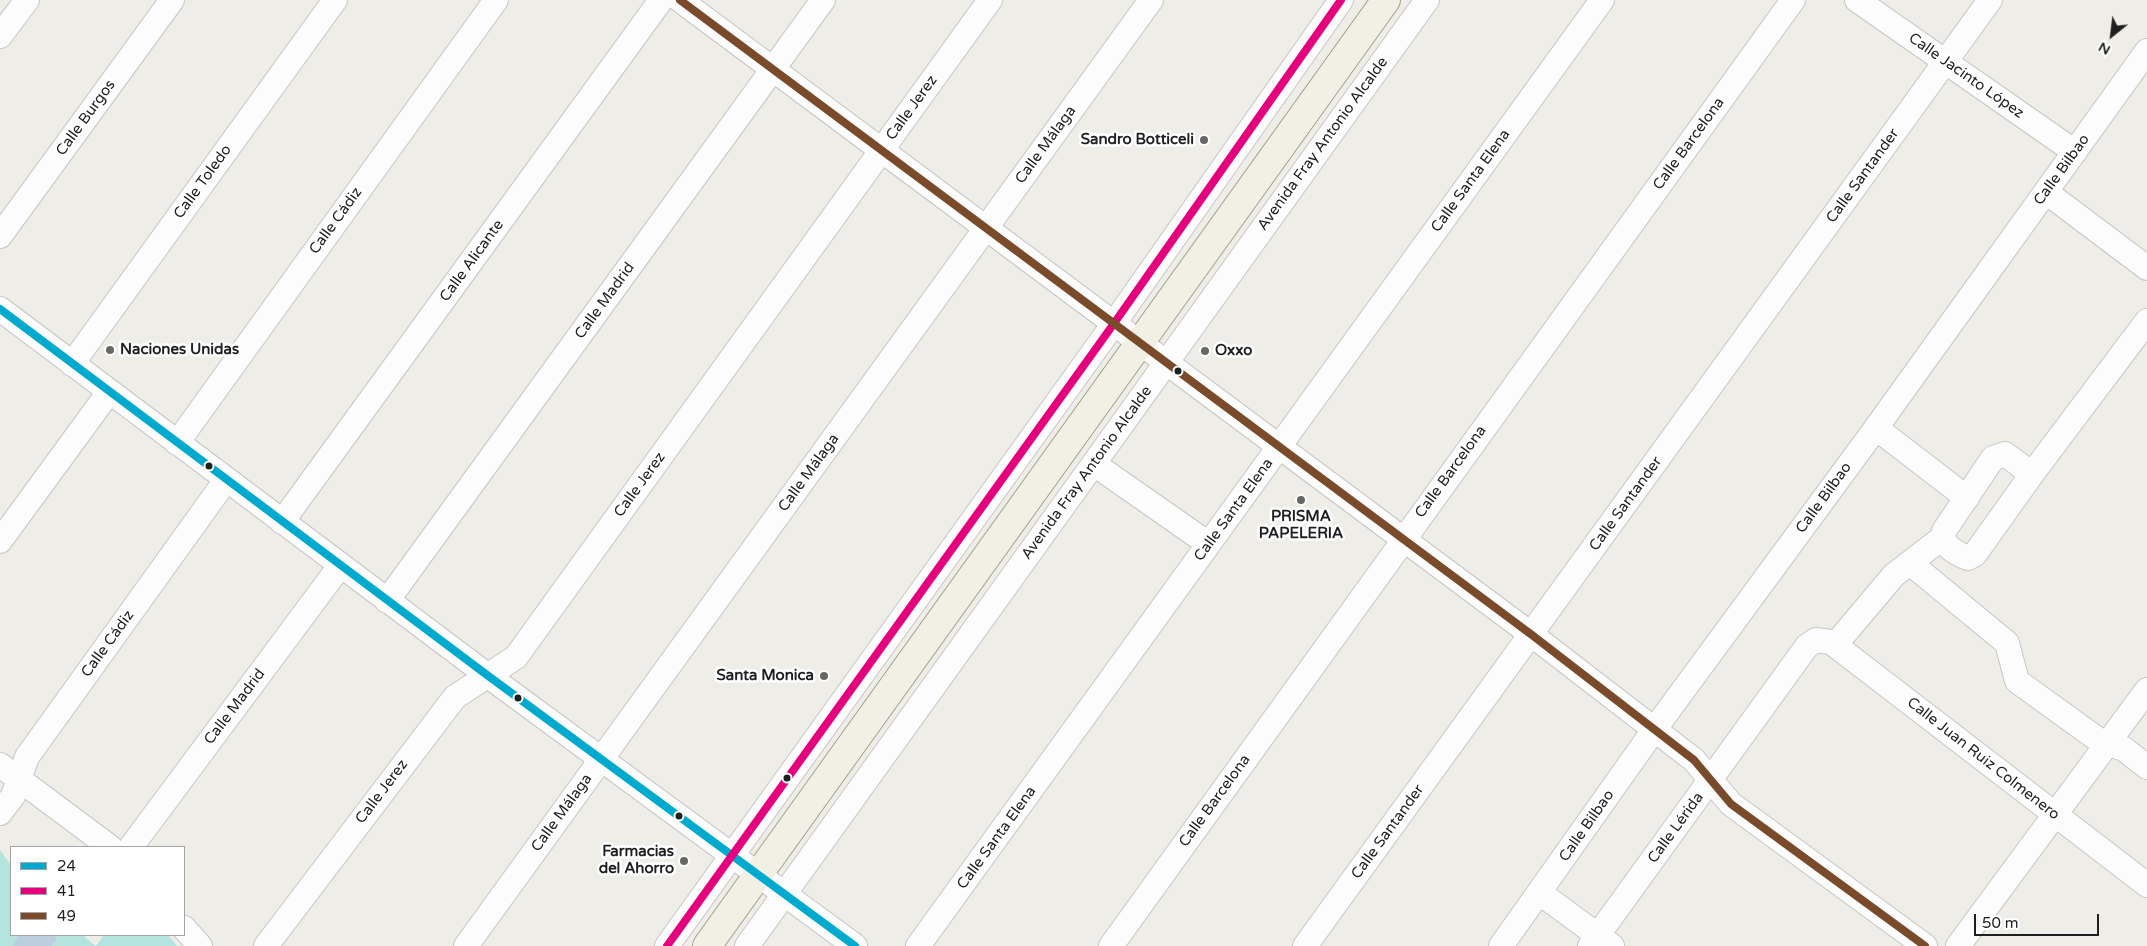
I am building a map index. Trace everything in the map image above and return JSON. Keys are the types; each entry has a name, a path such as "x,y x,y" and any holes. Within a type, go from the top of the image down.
{"main road":[{"path":"707,946 1386,0"}],"street":[{"path":"0,36 27,0"},
{"name":"Calle Burgos","path":"0,236 172,0"},
{"name":"Calle Toledo","path":"72,364 335,0"},
{"name":"Calle Cádiz","path":"177,443 496,0"},
{"name":"Calle Alicante","path":"282,522 661,0"},
{"path":"680,0 1115,322 1532,635 1694,760 1731,804 1925,946"},
{"name":"Calle Madrid","path":"387,602 823,0"},
{"name":"Calle Jerez","path":"266,946 455,697 516,657 990,0"},
{"name":"Calle Málaga","path":"466,946 1150,0"},
{"path":"667,946 1115,322 1341,0"},
{"name":"Avenida Fray Antonio Alcalde","path":"747,946 1427,0"},
{"name":"Calle Santa Elena","path":"918,946 1602,0"},
{"name":"Calle Barcelona","path":"1111,946 1403,538 1793,0"},
{"name":"Calle Jacinto López","path":"1857,0 2075,152"},
{"name":"Calle Santander","path":"1305,946 1990,0"},
{"name":"Calle Bilbao","path":"1502,946 1654,730 1876,428 2146,55"},
{"path":"2046,192 2147,268"},
{"path":"0,309 387,602 855,946"},
{"path":"1942,538 1943,542 1962,556 1968,558 1975,554 2032,474 2147,321"},
{"path":"0,541 110,392"},
{"path":"1876,428 1967,498"},
{"name":"Calle Lérida","path":"1600,943 1711,781 1807,646 1826,643 1894,575 1942,538 1993,458 2004,454 2032,474"},
{"path":"1094,464 1200,538"},
{"name":"Calle Cádiz","path":"0,813 13,796 27,756 226,480"},
{"path":"1910,563 2007,643 2017,681 2100,741 2124,749 2147,767"},
{"name":"Calle Madrid","path":"132,846 340,566"},
{"name":"Calle Juan Ruiz Colmenero","path":"1826,643 2147,884"},
{"path":"1958,946 2147,690"},
{"path":"0,765 109,846"},
{"path":"1540,893 1600,943"},
{"path":"185,929 200,946"}],"shaded area":[{"path":"0,850 10,864 10,936 84,936 95,946 0,946"},
{"path":"18,936 54,936 57,938 52,946 12,946"},
{"path":"103,936 169,936 177,946 96,946"}],"transit line":[{"name":"49","path":"680,0 1532,635 1694,760 1731,804 1925,946"},
{"name":"41","path":"667,946 1115,322 1341,0"},
{"name":"24","path":"0,309 487,675 855,946"}],"place":[{"name":"Sandro Botticeli","path":"1204,140"},
{"name":"Naciones Unidas","path":"110,350"},
{"name":"Oxxo","path":"1205,351"},
{"name":"PRISMA PAPELERIA","path":"1301,500"},
{"name":"Santa Monica","path":"824,676"},
{"name":"Farmacias del Ahorro","path":"684,861"}]}
